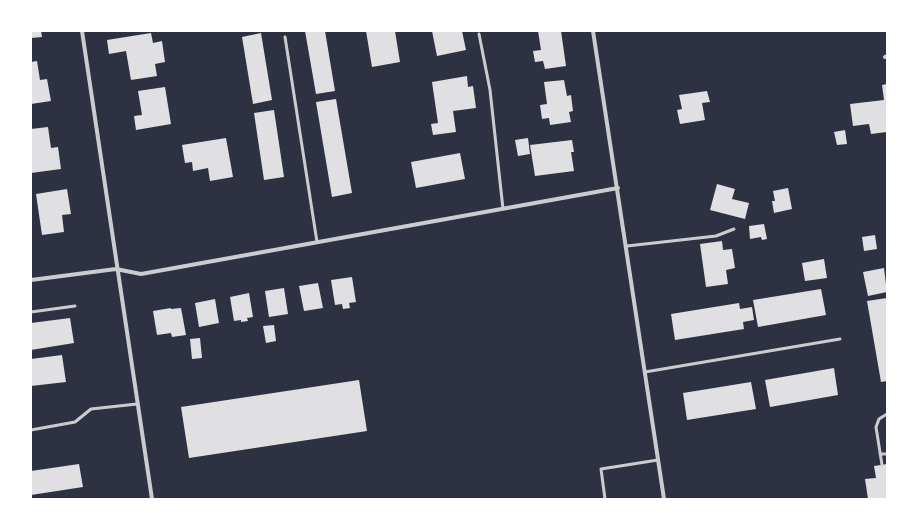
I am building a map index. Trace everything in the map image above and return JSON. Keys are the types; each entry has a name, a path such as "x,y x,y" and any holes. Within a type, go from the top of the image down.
{"street":[{"path":"82,31 116,269 152,499"},
{"path":"593,31 627,246 664,499"},
{"path":"31,280 116,269 141,274 618,188"}],"lane":[{"path":"479,34 490,90 503,209"},
{"path":"285,37 317,242"},
{"path":"627,246 716,236 734,229"},
{"path":"31,312 75,306"},
{"path":"645,372 840,340"},
{"path":"31,430 75,422 91,409 137,404"},
{"path":"882,465 876,427 879,419 887,414"},
{"path":"880,454 887,454"},
{"path":"605,499 601,469 658,460"}],"building":[{"path":"31,31 41,31 42,37 31,38"},
{"path":"305,31 325,31 335,91 316,94"},
{"path":"366,31 395,31 400,62 372,67"},
{"path":"432,31 462,31 466,50 437,56"},
{"path":"538,31 561,31 566,66 545,69 543,61 535,62 533,51 541,50"},
{"path":"151,33 153,43 162,41 165,62 155,64 157,76 131,80 126,51 109,54 107,40"},
{"path":"261,33 272,100 253,104 242,37"},
{"path":"37,61 40,80 47,79 51,101 31,104 31,62"},
{"path":"467,76 468,87 473,86 476,108 453,111 456,132 433,135 431,124 438,123 432,82"},
{"path":"564,80 567,96 571,95 573,111 569,112 571,122 550,125 549,118 542,119 540,105 547,104 544,82"},
{"path":"887,84 887,132 871,134 869,124 853,126 850,104 884,100 882,85"},
{"path":"165,87 171,124 136,130 134,116 142,115 138,91"},
{"path":"707,91 710,102 702,103 705,120 680,124 677,110 682,109 679,95"},
{"path":"336,99 352,193 332,197 316,102"},
{"path":"274,110 284,177 264,180 254,113"},
{"path":"48,127 51,148 58,147 61,169 31,173 31,129"},
{"path":"845,130 847,144 837,145 834,132"},
{"path":"226,138 233,177 210,181 208,168 193,171 192,162 185,163 182,145"},
{"path":"528,138 530,154 518,156 515,140"},
{"path":"572,140 574,152 571,152 574,171 535,176 530,145"},
{"path":"460,153 465,179 416,188 411,162"},
{"path":"717,184 735,189 732,199 749,203 745,219 710,210"},
{"path":"788,188 792,209 774,213 772,201 775,201 773,191"},
{"path":"67,189 71,214 62,215 64,232 42,235 36,194"},
{"path":"764,224 767,239 762,240 761,237 750,239 749,226"},
{"path":"875,235 877,249 864,251 862,237"},
{"path":"722,241 723,250 732,249 735,268 726,270 728,284 706,287 700,244"},
{"path":"824,259 827,278 805,281 802,263"},
{"path":"884,268 887,292 868,296 863,272"},
{"path":"352,277 356,302 349,303 350,308 343,309 342,304 335,305 331,280"},
{"path":"318,283 323,308 304,311 299,286"},
{"path":"284,288 288,314 269,317 265,291"},
{"path":"821,289 826,315 758,327 753,300"},
{"path":"249,293 253,317 247,318 248,321 234,321 230,297"},
{"path":"887,298 887,381 881,382 867,301"},
{"path":"215,299 219,323 199,327 195,303"},
{"path":"739,303 740,309 752,307 754,320 743,322 744,329 675,340 671,314"},
{"path":"181,308 186,335 172,337 171,333 157,335 153,311"},
{"path":"70,318 74,343 31,350 31,323"},
{"path":"274,325 276,341 266,343 263,326"},
{"path":"200,338 202,358 192,359 190,339"},
{"path":"62,355 66,382 31,386 31,359"},
{"path":"834,368 838,395 770,407 765,380"},
{"path":"359,380 367,431 189,458 181,407"},
{"path":"751,382 756,409 687,420 683,393"},
{"path":"79,464 83,487 31,495 31,471"},
{"path":"887,464 887,499 868,499 865,479 876,478 874,466"}]}
